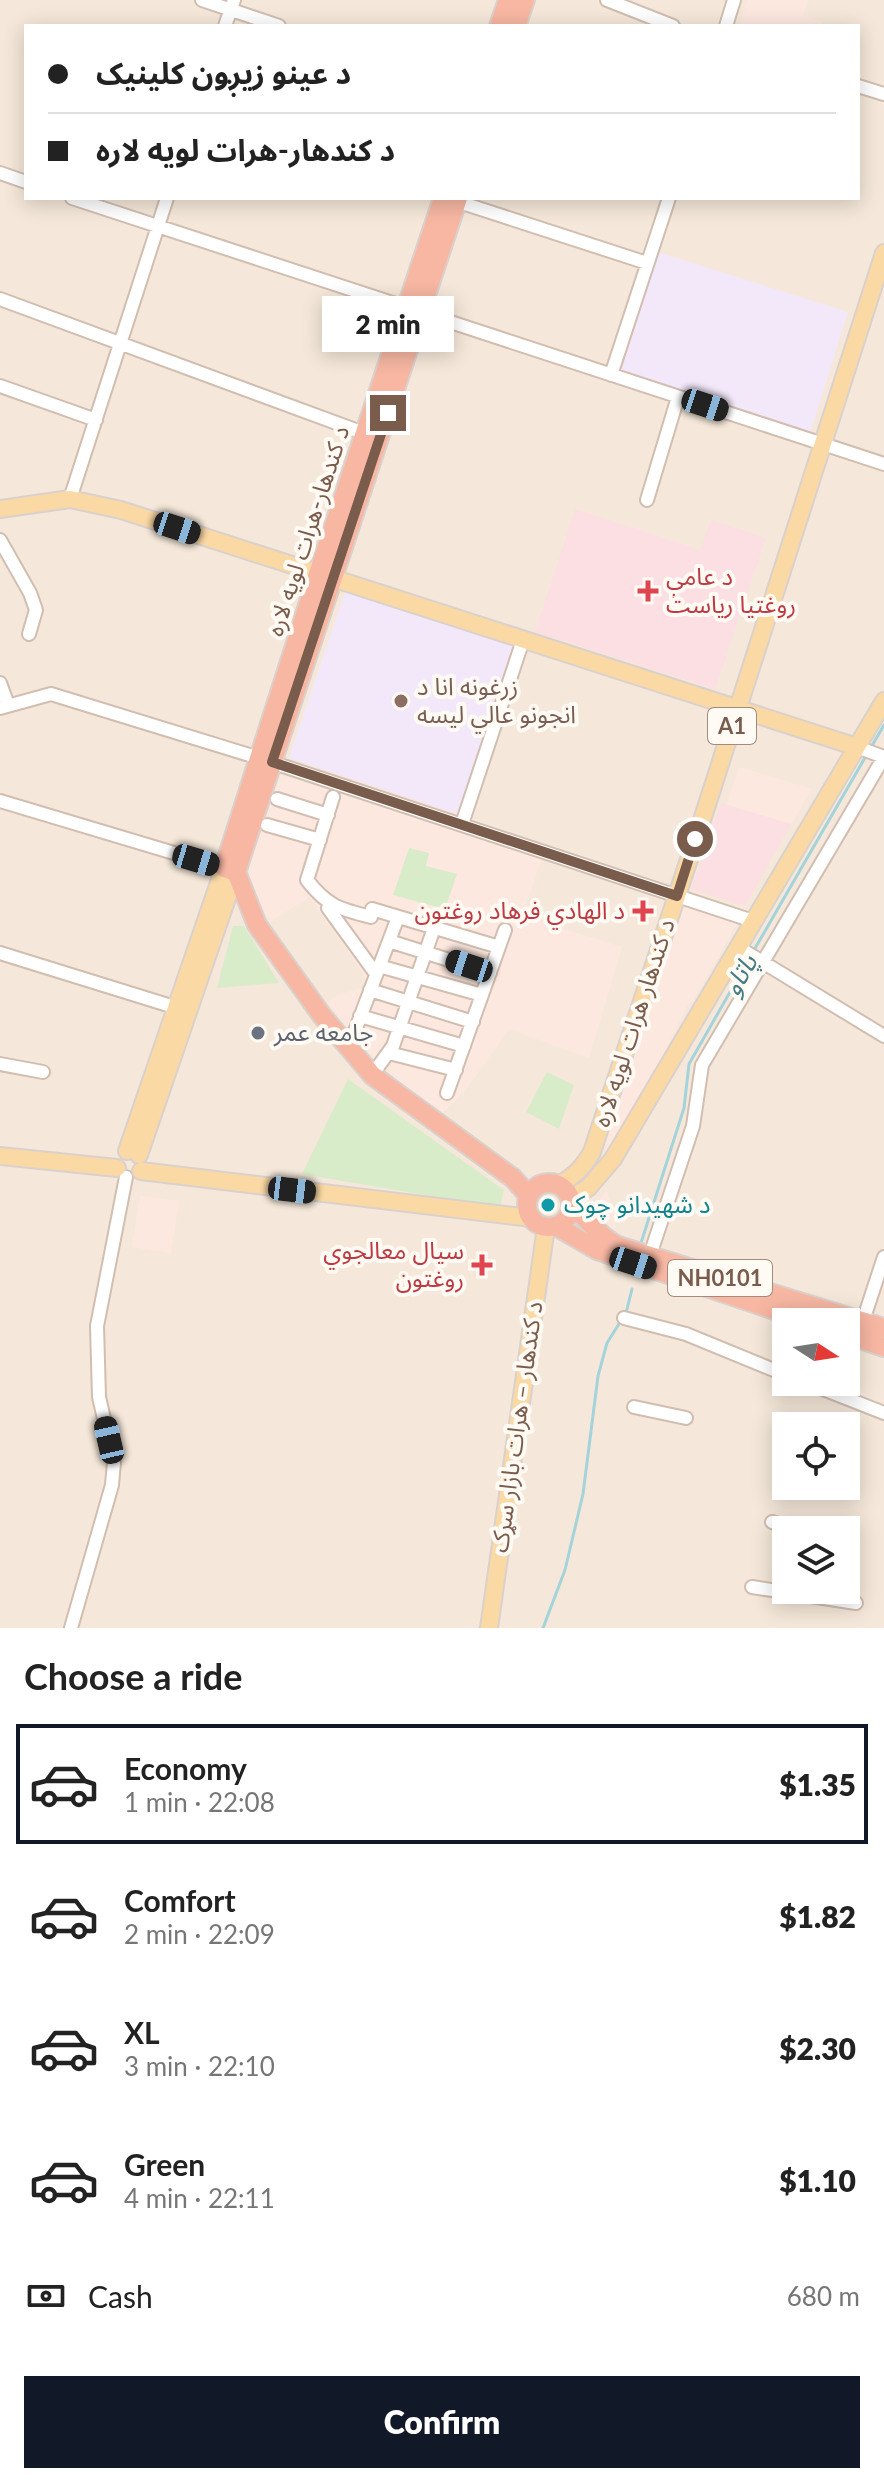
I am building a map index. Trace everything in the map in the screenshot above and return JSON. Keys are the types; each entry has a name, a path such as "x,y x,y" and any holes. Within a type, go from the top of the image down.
{"highway":[{"path":"500,24 508,0"},
{"path":"517,24 525,0"},
{"name":"د کندهار-هرات لويه لاره","path":"230,870 451,200"},
{"path":"230,870 257,925 323,1017 372,1075 513,1178 529,1196"},
{"path":"542,1184 566,1196 567,1218 544,1224 527,1203 529,1196 542,1184"},
{"name":"NH0101","path":"566,1196 607,1240 780,1298 884,1328"},
{"name":"NH0101","path":"544,1224 597,1250 772,1309"},
{"path":"860,1341 884,1347"}],"main road":[{"name":"د کندهار هرات لویه لاره","path":"566,1196 573,1177 592,1152 884,253"},
{"path":"0,509 70,499 121,510 874,753"},
{"path":"566,1196 588,1188 613,1159 741,948 753,921 874,753 884,701"},
{"path":"130,1165 230,870"},
{"path":"0,1156 130,1165 544,1224"},
{"name":"د کندهار – هرات بازار سړک","path":"489,1628 544,1224"}],"street":[{"path":"202,0 232,5 275,24"},
{"path":"607,0 668,24"},
{"path":"727,24 734,0"},
{"path":"226,24 232,5"},
{"path":"860,87 884,94"},
{"path":"0,173 24,181"},
{"path":"78,200 884,464"},
{"path":"70,499 166,200"},
{"path":"454,200 647,263"},
{"path":"611,375 668,200"},
{"path":"0,299 373,436"},
{"path":"0,386 96,420"},
{"path":"647,500 678,397"},
{"path":"0,540 30,593 36,610 29,634"},
{"path":"462,824 523,640"},
{"path":"0,683 4,707 51,694 266,760 753,921"},
{"path":"650,1255 693,1126 702,1065 874,753"},
{"path":"333,797 307,880 324,900 334,907 371,917 372,909 499,947"},
{"path":"277,799 328,815"},
{"path":"0,801 230,870"},
{"path":"267,825 320,840"},
{"path":"328,908 378,970 418,976 482,995"},
{"path":"355,1031 398,917"},
{"path":"372,1075 389,1053 434,928"},
{"path":"447,1093 505,930"},
{"path":"389,941 490,973"},
{"path":"741,948 884,1036"},
{"path":"0,953 184,1010"},
{"path":"370,990 473,1022"},
{"path":"360,1016 464,1046"},
{"path":"389,1053 456,1070"},
{"path":"0,1064 43,1072"},
{"path":"71,1628 112,1485 114,1462 99,1397 97,1326 130,1165"},
{"path":"863,1321 883,1262"},
{"path":"624,1318 686,1334 772,1369"},
{"path":"850,1396 884,1413"},
{"path":"634,1407 686,1418"},
{"path":"752,1587 772,1590"}],"shaded area":[{"path":"0,0 884,0 884,1628 0,1628"},
{"path":"748,0 808,0 803,15 822,22 822,24 740,24"},
{"path":"654,251 848,312 810,433 616,371"},
{"name":"د عامې روغتیا ریاست","path":"575,509 700,550 711,520 766,538 715,689 535,632"},
{"name":"زرغونه انا د انجونو عالي لیسه","path":"345,592 513,645 458,814 289,758"},
{"path":"739,767 812,789 791,824 727,805"},
{"path":"281,775 543,855 522,916 622,947 589,1058 509,1029 464,1092 438,1117 379,1064 328,1003 338,995 371,985 310,897 271,921 251,892 248,879 250,862"},
{"path":"721,803 791,824 745,906 691,889"},
{"path":"684,899 734,918 737,924 687,1006 642,1099 609,1148 602,1146"},
{"path":"606,1191 617,1215 613,1236 605,1226 606,1217 600,1199"},
{"path":"140,1196 179,1201 171,1253 132,1247"}],"green space":[{"path":"409,848 429,853 426,866 457,874 445,909 393,895"},
{"path":"233,926 244,926 279,983 217,988"},
{"path":"547,1072 574,1085 559,1129 526,1112"},
{"path":"348,1079 504,1190 500,1208 302,1174"}],"waterway":[{"name":"پاتاو","path":"870,749 884,725"},
{"name":"پاتاو","path":"754,950 866,756"},
{"name":"پاتاو","path":"641,1243 684,1108 689,1064 750,957"},
{"name":"پاتاو","path":"626,1313 632,1289"},
{"name":"پاتاو","path":"543,1628 565,1570 583,1494 598,1376 607,1343 622,1319"}],"place":[{"name":"د عامې روغتیا ریاست","path":"648,591"},
{"name":"زرغونه انا د انجونو عالي لیسه","path":"401,701"},
{"name":"د الهادي فرهاد روغتون","path":"643,911"},
{"name":"جامعه عمر","path":"258,1033"},
{"name":"د شهيدانو چوک","path":"548,1205"},
{"name":"سيال معالجوي روغتون","path":"482,1265"}],"route":[{"path":"388,413 272,762 677,896 695,839"}]}
